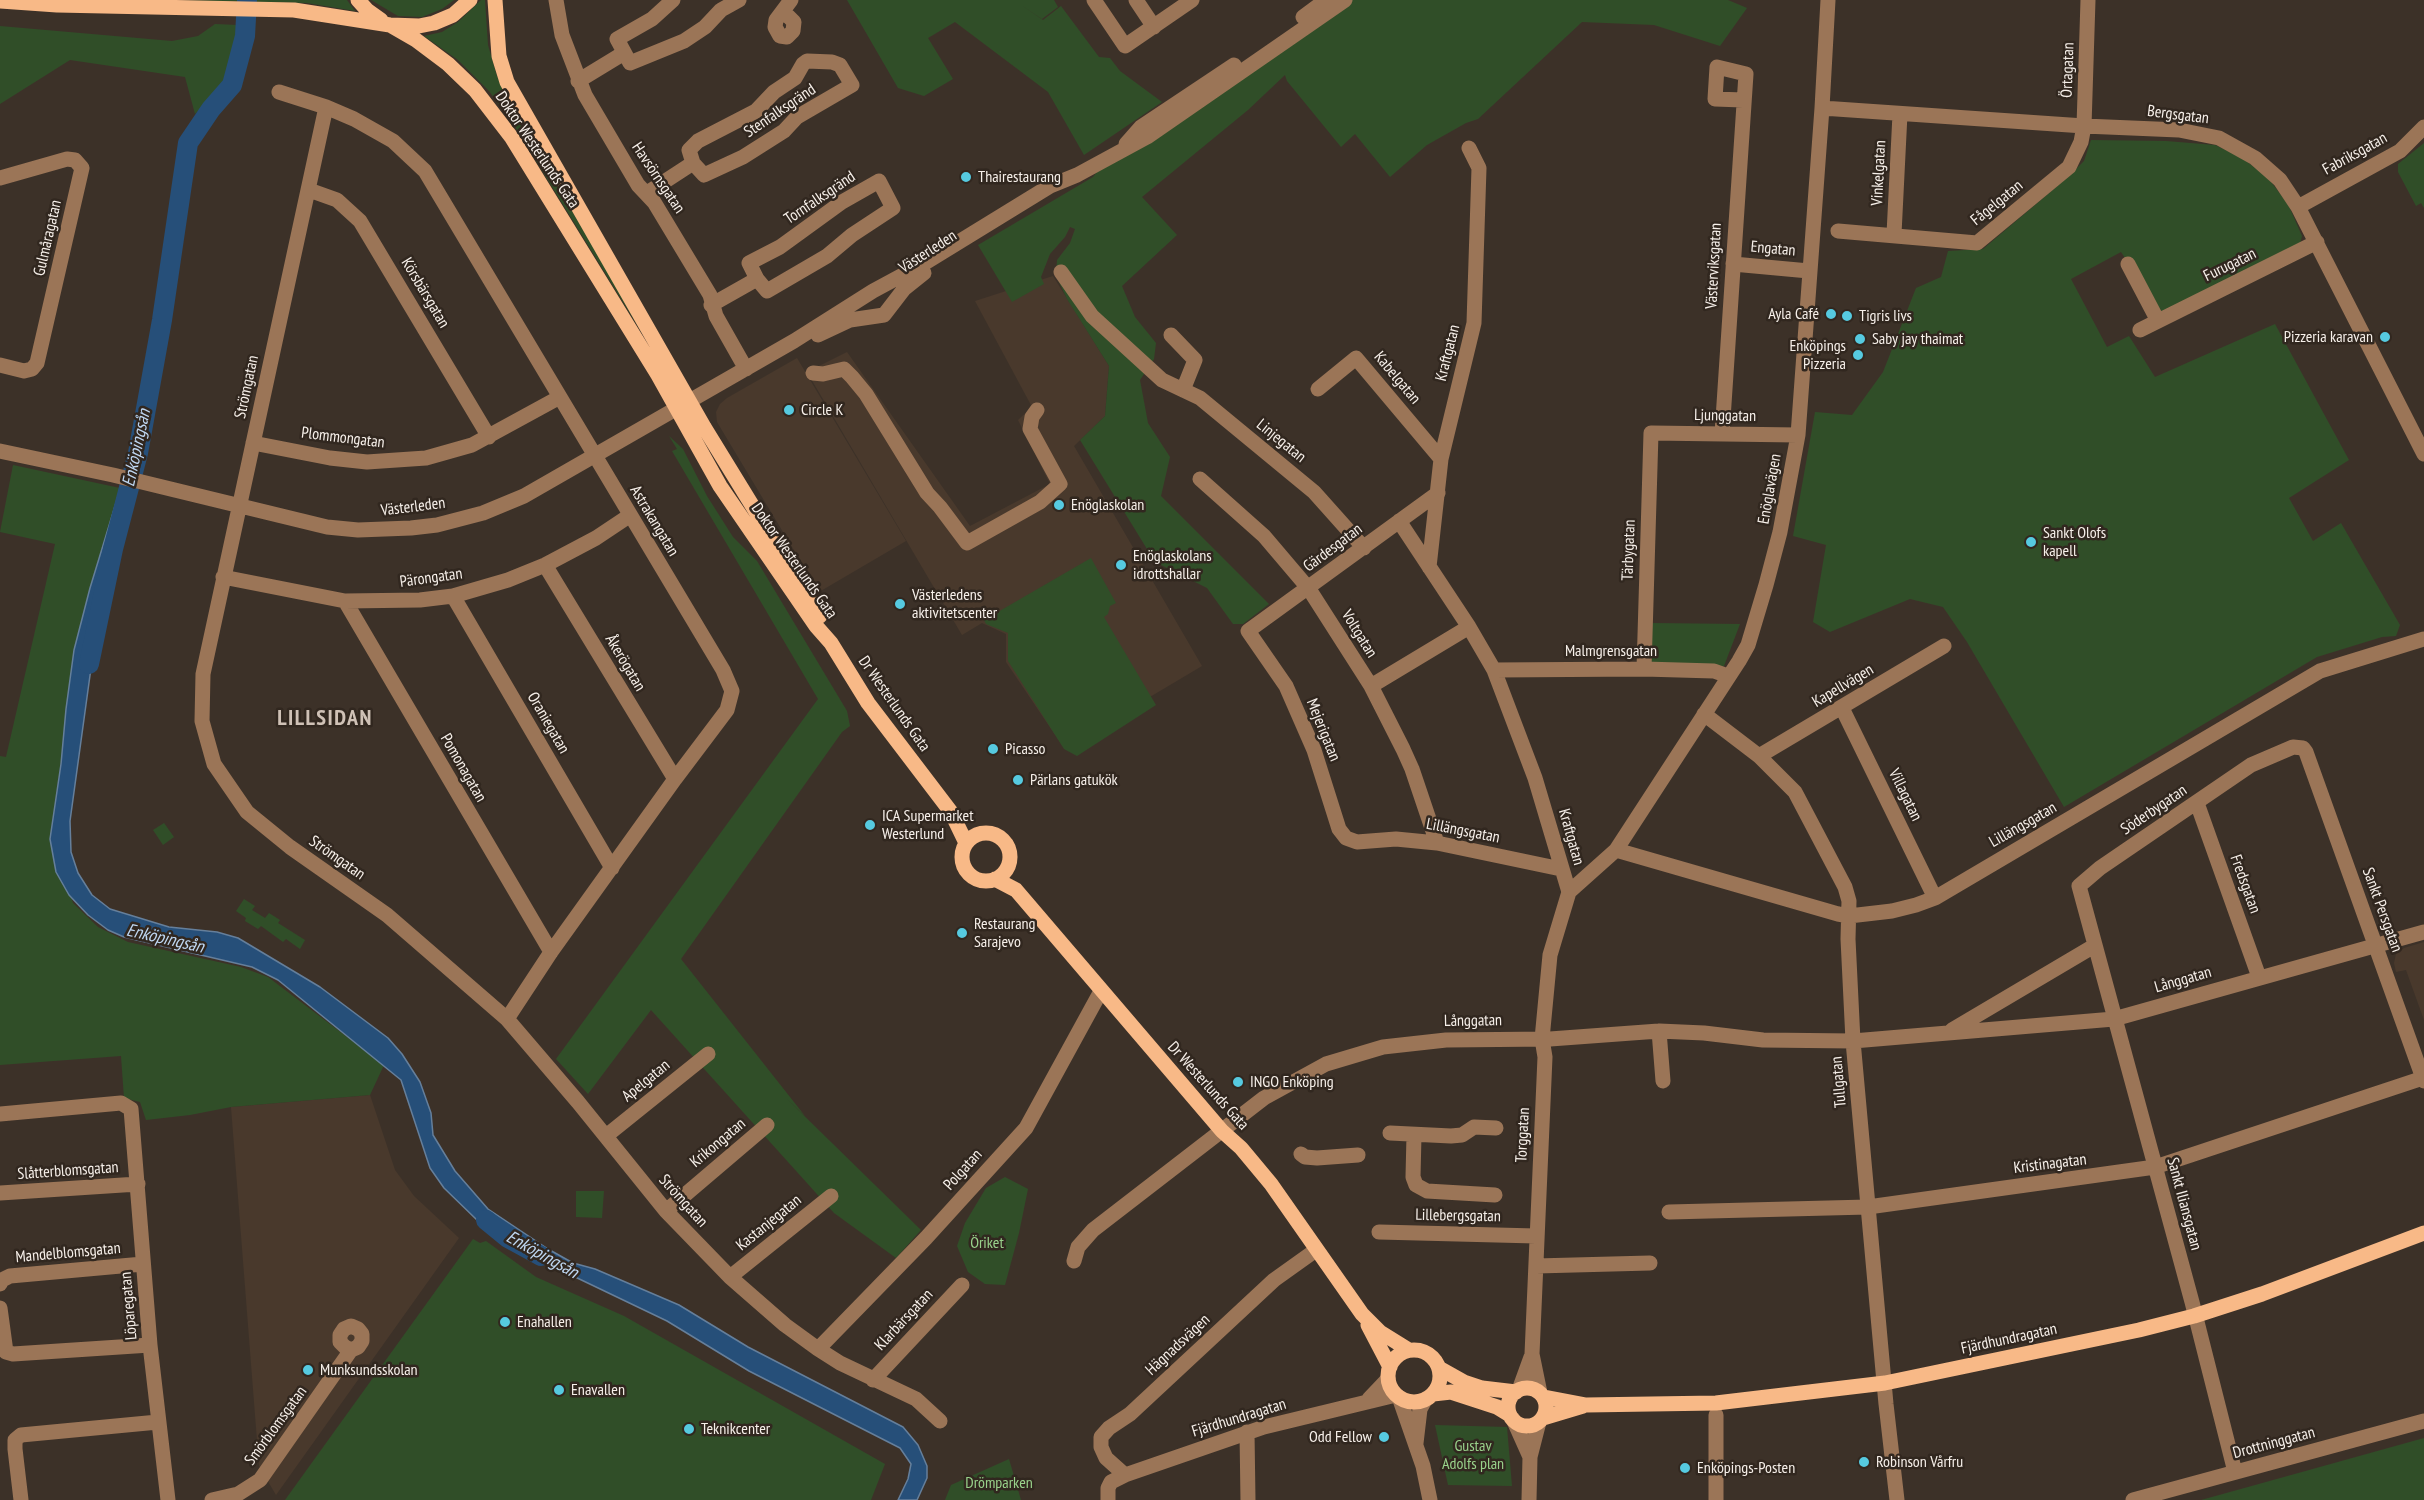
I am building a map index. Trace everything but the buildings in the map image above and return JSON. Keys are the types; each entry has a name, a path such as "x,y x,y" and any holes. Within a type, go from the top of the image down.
{"main road":[{"path":"358,0 367,10 388,24"},
{"path":"0,1 57,5 310,11 388,24 419,26 434,24 453,15 470,0"},
{"name":"Doktor Westerlunds Gata","path":"495,0 499,56 507,82 683,405 720,486 816,626 831,644"},
{"name":"Doktor Westerlunds Gata","path":"388,24 416,40 448,64 475,90 512,138 658,375 683,405"},
{"name":"Dr Westerlunds Gata","path":"831,644 868,703 971,838"},
{"name":"Dr Westerlunds Gata","path":"1016,890 995,879 982,881 965,869 962,852 971,838 990,832 1005,841 1010,855 1008,867 1016,890 1222,1131 1241,1148 1271,1184 1362,1314 1380,1332 1409,1350 1431,1355 1439,1368"},
{"path":"995,879 1008,867"},
{"name":"Fjärdhundragatan","path":"1542,1395 1586,1405 1716,1403 1885,1383 2139,1330 2194,1316 2262,1294 2424,1233"},
{"name":"Dr Westerlunds Gata","path":"1362,1314 1398,1396"},
{"path":"1389,1373 1394,1359 1409,1350"},
{"path":"1398,1396 1416,1402 1451,1392 1497,1407 1522,1426 1528,1426 1541,1420 1546,1408 1542,1395 1530,1388 1518,1391 1482,1388 1464,1382 1439,1368"},
{"path":"1429,1397 1440,1377 1439,1368"},
{"path":"1511,1417 1508,1406 1510,1398 1518,1391"},
{"name":"Fjärdhundragatan","path":"1541,1420 1586,1405"}],"street":[{"name":"Havsörnsgatan","path":"556,0 562,35 578,81 638,185 654,202 710,295 711,305 746,369"},
{"path":"673,0 652,19 617,39 630,63 684,41 705,27 721,10 739,0"},
{"path":"782,13 791,0"},
{"path":"1094,0 1125,46 1192,0"},
{"path":"1136,0 1154,27"},
{"name":"Västerleden","path":"1122,149 1141,127 1326,0"},
{"name":"Västerleden","path":"0,451 112,475 327,527 383,530 436,525 503,505 746,369 1050,186 1077,175 1147,137 1345,0"},
{"name":"Enöglavägen","path":"1569,892 1616,850 1704,714 1748,645 1766,585 1780,532 1797,435 1828,0"},
{"name":"Örtagatan","path":"2083,134 2088,0"},
{"path":"578,81 624,53"},
{"name":"Stenfalksgränd","path":"807,61 832,62 840,65 852,85 797,117 784,132 743,157 704,175 693,163 689,150 698,141 756,111 774,92 795,78 807,61"},
{"name":"Astrakangatan","path":"279,92 326,107 354,119 393,141 425,171 723,670 732,691 728,710 675,779 551,952 507,1019"},
{"name":"Västerviksgatan","path":"1722,434 1743,100"},
{"name":"Strömgatan","path":"326,107 202,674 202,721 214,764 247,812 290,847 387,915 507,1019 666,1211 730,1277 785,1326 818,1349 840,1364 916,1399 940,1421"},
{"name":"Bergsgatan","path":"1822,108 2083,134 2179,130 2219,138 2255,158 2280,180 2298,207 2424,454"},
{"name":"Vinkelgatan","path":"1894,234 1900,114"},
{"name":"Fabriksgatan","path":"2298,207 2400,151 2424,127"},
{"name":"Fågelgatan","path":"1838,231 1894,234 1977,243 2069,167 2083,134"},
{"name":"Kraftgatan","path":"1429,567 1441,459 1474,323 1479,168 1469,148"},
{"name":"Gulmåragatan","path":"0,178 67,159 75,160 82,168 38,363 32,369 24,371 0,365"},
{"path":"647,193 693,163"},
{"name":"Västerleden","path":"794,341 816,336 850,320 884,315 904,289 930,269 1056,195 1077,175"},
{"name":"Tornfalksgränd","path":"879,181 893,208 852,235 827,256 767,291 757,279 749,263 780,248 842,202 879,181"},
{"name":"Körsbärsgatan","path":"309,190 338,200 360,220 489,437"},
{"name":"Furugatan","path":"2140,330 2317,242"},
{"name":"Engatan","path":"1733,264 1809,271"},
{"path":"2128,264 2158,321"},
{"name":"Linjegatan","path":"1061,272 1092,316 1162,380 1200,398 1314,492 1364,548"},
{"path":"711,305 757,279"},
{"path":"879,288 892,294 895,301"},
{"path":"1171,335 1195,360 1183,390"},
{"name":"Kabelgatan","path":"1318,389 1356,358 1441,459"},
{"path":"813,373 823,374 844,369 852,377 866,394 927,493 967,543 1040,502 1060,484 1030,429 1032,417 1037,410"},
{"name":"Plommongatan","path":"253,443 330,458 367,462 426,458 451,453 489,437 560,398"},
{"name":"Ljunggatan","path":"1651,433 1797,435"},
{"name":"Tärbygatan","path":"1644,669 1651,433"},
{"name":"Voltgatan","path":"1200,479 1264,536 1309,589 1371,686 1412,769 1437,843"},
{"name":"Gärdesgatan","path":"1248,631 1309,589 1438,493"},
{"name":"Pärongatan","path":"223,577 345,601 420,600 453,596 508,580 545,565 596,538 629,516"},
{"name":"Kraftgatan","path":"1400,521 1494,670 1535,778 1569,892"},
{"name":"Åkerögatan","path":"545,565 675,779"},
{"name":"Oraniegatan","path":"453,596 612,868"},
{"name":"Pomonagatan","path":"345,601 551,952"},
{"path":"1371,686 1469,627"},
{"name":"Mejerigatan","path":"1248,631 1286,686 1314,750 1342,834 1357,842"},
{"name":"Lillängsgatan","path":"1616,850 1849,916 1892,911 1935,898 2320,672 2424,639"},
{"name":"Kapellvägen","path":"1759,756 1944,646"},
{"name":"Malmgrensgatan","path":"1494,670 1644,669 1714,671 1728,676"},
{"name":"Villagatan","path":"1842,708 1935,898"},
{"name":"Tullgatan","path":"1704,714 1759,756 1795,792 1845,887 1849,916 1853,1041 1897,1500"},
{"name":"Söderbygatan","path":"2094,946 2079,886 2100,868 2251,765 2293,747 2302,748 2306,752"},
{"name":"Sankt Persgatan","path":"2306,752 2423,1080"},
{"name":"Fredsgatan","path":"2197,803 2259,977"},
{"name":"Lillängsgatan","path":"1357,842 1396,839 1437,843 1561,869"},
{"name":"Torggatan","path":"1542,1395 1532,1354 1545,1057 1542,1039 1550,954 1569,892"},
{"name":"Långgatan","path":"1074,1261 1083,1238 1264,1098 1326,1064 1351,1056 1415,1042 1476,1038 1542,1039 1659,1031 1704,1033 1763,1040 1853,1041 2114,1019 2424,932"},
{"name":"Långgatan","path":"1947,1032 2094,946"},
{"name":"Sankt Iliansgatan","path":"2094,946 2156,1167 2235,1472"},
{"name":"Polgatan","path":"818,1349 926,1238 1026,1128 1101,991"},
{"path":"1659,1031 1663,1081"},
{"name":"Apelgatan","path":"606,1136 708,1054"},
{"name":"Kristinagatan","path":"1669,1212 1868,1207 2156,1167 2423,1080"},
{"name":"Löparegatan","path":"0,1114 121,1103 131,1109 150,1345 168,1500"},
{"name":"Krikongatan","path":"666,1211 767,1125"},
{"path":"1390,1133 1462,1135 1474,1127 1496,1128"},
{"path":"1414,1135 1413,1177 1416,1185 1427,1191 1495,1195"},
{"path":"1301,1154 1305,1157 1317,1158 1358,1155"},
{"name":"Slåtterblomsgatan","path":"0,1193 138,1184"},
{"name":"Kastanjegatan","path":"730,1277 831,1196"},
{"name":"Lillebergsgatan","path":"1379,1232 1536,1236"},
{"name":"Hägnadsvägen","path":"1125,1475 1106,1458 1101,1447 1101,1437 1109,1428 1130,1414 1274,1280 1316,1250"},
{"path":"1536,1266 1650,1263"},
{"name":"Mandelblomsgatan","path":"0,1284 2,1280 10,1276 143,1264"},
{"name":"Klarbärsgatan","path":"873,1380 962,1285"},
{"path":"0,1308 6,1352 13,1354 150,1345"},
{"name":"Smörblomsgatan","path":"212,1500 238,1494 260,1480 351,1350"},
{"name":"Torggatan","path":"1518,1391 1532,1354"},
{"path":"1366,1401 1389,1373"},
{"path":"1398,1396 1423,1466 1430,1500"},
{"name":"Fjärdhundragatan","path":"1125,1475 1247,1432 1366,1401 1398,1396"},
{"path":"1416,1449 1420,1408 1429,1397"},
{"path":"1716,1415 1716,1500"},
{"path":"1511,1417 1530,1457"},
{"path":"1529,1500 1530,1457 1541,1420"},
{"name":"Drottninggatan","path":"2133,1500 2424,1421"},
{"path":"21,1500 15,1449 15,1440 21,1435 158,1422"},
{"path":"1247,1432 1248,1500"},
{"path":"1108,1500 1108,1488 1111,1482 1125,1475"}],"shaded area":[{"name":"Enöglaskolan","path":"1053,276 1109,366 1105,416 1074,446 1202,666 1064,748 1006,662 1006,634 982,623 962,635 807,372 847,352 970,526 1050,484 1018,420 1032,407 975,301"},
{"path":"797,358 906,541 819,592 717,422 716,412 727,398"},
{"path":"2424,942 2424,1020 2406,970 2396,972 2394,963 2396,954 2404,948"},
{"name":"Munksundsskolan","path":"370,1095 395,1170 414,1196 459,1238 276,1495 259,1466 231,1107"}],"green space":[{"path":"173,0 347,0 355,11 307,3"},
{"path":"371,0 454,0 442,9 422,17 398,16"},
{"path":"481,0 485,0 488,45 497,76 513,112 644,332 642,333 514,125 489,91 458,60 424,36 442,32 458,22"},
{"path":"847,0 1054,0 1058,7 1042,19 1021,5 1043,20 1061,6 1099,57 1110,58 1120,71 1162,102 1084,155 1048,92 955,22 928,38 953,79 924,96 898,88"},
{"path":"1351,0 1728,0 1747,8 1720,46 1654,25 1582,22 1478,119 1466,123 1427,145 1390,177 1355,134 1341,147 1287,81 1285,75 1248,110 1142,197 1177,235 1122,286 1135,317 1156,343 1154,359 1140,380 1148,423 1170,457 1161,496 1269,604 1243,624 1233,624 1207,588 1155,562 1080,440 1105,416 1109,366 1067,299 1056,276 1057,260 1070,243 1075,229 1070,227 1065,237 1050,254 1041,277 1044,284 1012,302 978,245 1093,177 1100,168"},
{"path":"215,24 238,25 226,80 195,114 185,77 70,60 0,104 0,26 172,41 198,36"},
{"path":"2091,140 2166,141 2215,145 2241,157 2268,178 2288,204 2302,236 2300,244 2164,315 2121,252 2071,279 2107,347 2129,336 2155,377 2275,324 2349,460 2289,498 2313,541 2341,523 2400,625 2396,636 2382,637 2317,657 2064,807 1967,642 1943,607 1910,599 1830,632 1813,622 1826,545 1793,536 1815,412 1852,415 1883,372 1916,288 1941,277 1948,251 1983,249 2084,161"},
{"path":"2424,143 2424,208 2421,203 2416,206 2398,172 2398,164"},
{"path":"669,436 683,449 707,496 733,537 757,561 847,711 850,726 842,732 681,959 805,1116 786,1098 921,1230 896,1258 834,1213 651,1010 588,1094 556,1059 818,699 672,451 677,449"},
{"path":"13,465 120,488 88,612 71,693 55,803 57,852 73,903 98,927 128,942 241,967 268,977 384,1065 370,1095 231,1107 146,1120 140,1102 124,1098 121,1056 0,1065 0,756 6,757 55,544 0,532"},
{"path":"1091,558 1116,603 1110,606 1108,614 1104,617 1156,705 1077,756 1064,749 1008,661 1008,633 986,624 984,620"},
{"path":"1651,623 1740,624 1724,666 1650,663"},
{"path":"164,823 174,837 163,845 153,830"},
{"path":"244,899 255,906 252,910 265,918 269,913 280,920 278,923 305,940 300,949 286,939 283,942 261,926 258,929 245,921 246,918 236,911"},
{"name":"Öriket","path":"1005,1177 1028,1189 1005,1285 985,1284 968,1272 957,1246 965,1223 986,1188"},
{"path":"576,1191 604,1191 602,1218 576,1217"},
{"name":"Enavallen","path":"473,1239 480,1243 486,1241 536,1277 624,1316 885,1464 871,1500 285,1500"},
{"name":"Gustav Adolfs plan","path":"1435,1425 1507,1427 1512,1486 1448,1485"},
{"path":"2424,1438 2424,1500 2201,1500 2248,1487"},
{"name":"Drömparken","path":"1009,1459 1021,1500 945,1500 951,1485"}],"water":[{"path":"119,493 130,495 102,588 70,821 71,852 78,873 92,895 110,909 169,927 217,932 238,938 320,987 388,1038 402,1054 420,1082 431,1113 433,1135 455,1171 488,1209 573,1263 595,1269 679,1305 748,1347 903,1427 918,1445 927,1466 927,1478 917,1500 898,1500 908,1479 911,1464 900,1448 749,1371 667,1321 571,1275 478,1221 444,1188 430,1168 401,1080 278,980 252,967 124,937 108,930 88,915 69,895 56,872 50,839 66,709 74,650"}],"waterway":[{"name":"Enköpingsån","path":"89,664 113,549 138,453 162,320 188,143 211,109 232,85 245,36 247,0"},
{"name":"Enköpingsån","path":"486,1220 508,1238 541,1256"}],"place":[{"name":"Thairestaurang","path":"966,177"},
{"name":"Ayla Café","path":"1831,314"},
{"name":"Tigris livs","path":"1847,316"},
{"name":"Pizzeria karavan","path":"2385,337"},
{"name":"Saby jay thaimat","path":"1860,339"},
{"name":"Enköpings Pizzeria","path":"1858,355"},
{"name":"Circle K","path":"789,410"},
{"name":"Enöglaskolan","path":"1059,505"},
{"name":"Sankt Olofs kapell","path":"2031,542"},
{"name":"Enöglaskolans idrottshallar","path":"1121,565"},
{"name":"Västerledens aktivitetscenter","path":"900,604"},
{"name":"Picasso","path":"993,749"},
{"name":"Pärlans gatukök","path":"1018,780"},
{"name":"ICA Supermarket Westerlund","path":"870,825"},
{"name":"Restaurang Sarajevo","path":"962,933"},
{"name":"INGO Enköping","path":"1238,1082"},
{"name":"Enahallen","path":"505,1322"},
{"name":"Munksundsskolan","path":"308,1370"},
{"name":"Enavallen","path":"559,1390"},
{"name":"Teknikcenter","path":"689,1429"},
{"name":"Odd Fellow","path":"1384,1437"},
{"name":"Robinson Vårfru","path":"1864,1462"},
{"name":"Enköpings-Posten","path":"1685,1468"}],"district":[{"name":"LILLSIDAN","path":"325,719"}]}
